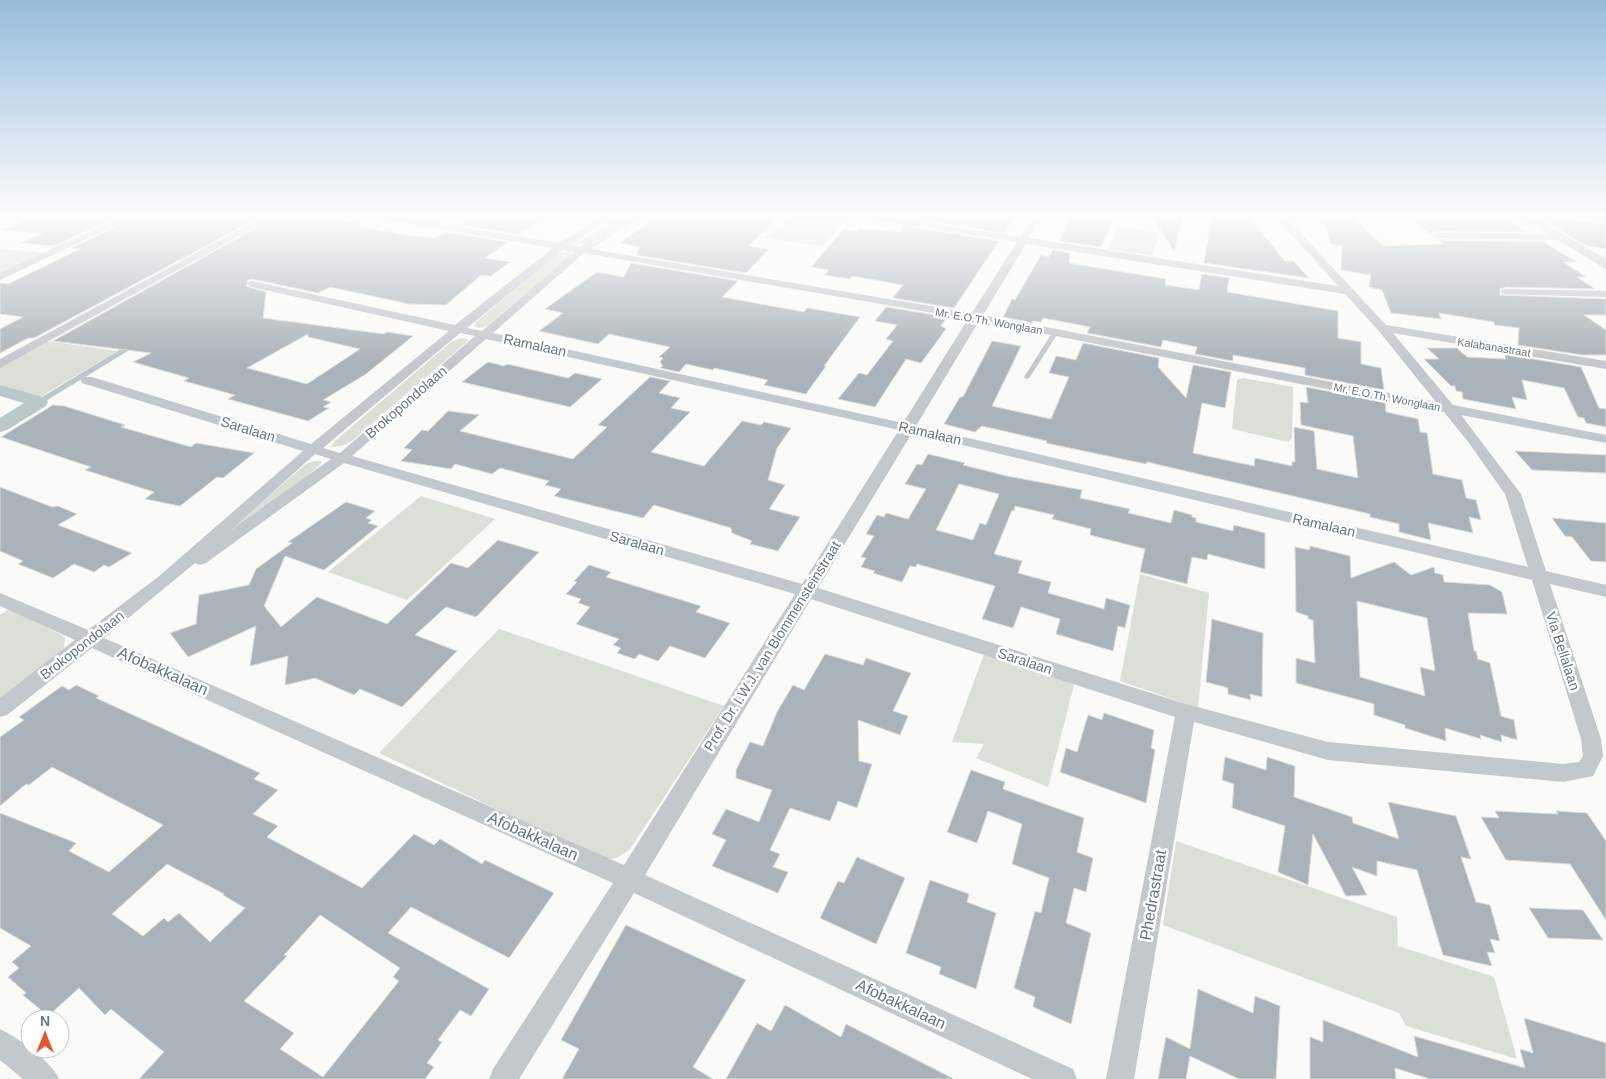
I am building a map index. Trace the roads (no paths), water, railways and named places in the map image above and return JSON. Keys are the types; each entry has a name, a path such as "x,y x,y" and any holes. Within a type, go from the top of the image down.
{"street":[{"path":"0,276 27,263"},
{"path":"0,364 184,263"},
{"name":"Brokopondolaan","path":"0,709 164,581 313,449 540,263"},
{"name":"Brokopondolaan","path":"164,581 227,541 342,458 566,263"},
{"name":"Mr. E.O.Th. Wonglaan","path":"665,263 975,318 1606,439"},
{"name":"Prof. Dr. I.W.J. van Blommensteinstraat","path":"503,1079 629,879 1009,263"},
{"path":"1172,263 1348,291"},
{"name":"Via Bellalaan","path":"1186,712 1328,751 1563,773 1586,770 1593,756 1591,739 1513,494 1474,440 1382,328 1323,263"},
{"name":"Ramalaan","path":"252,284 908,428 1606,591"},
{"path":"1506,292 1606,294"},
{"name":"Kalabanastraat","path":"1382,328 1606,364"},
{"name":"Saralaan","path":"87,380 342,458 806,591 1186,712"},
{"name":"Afobakkalaan","path":"0,599 629,879 1063,1079"},
{"name":"Phedrastraat","path":"1120,1079 1186,712"},
{"path":"0,1043 45,1079"}],"lane":[{"path":"1027,377 1055,333"}],"waterway":[{"path":"124,350 132,345"},
{"path":"39,402 126,349"},
{"path":"0,390 39,402 0,426"}]}
